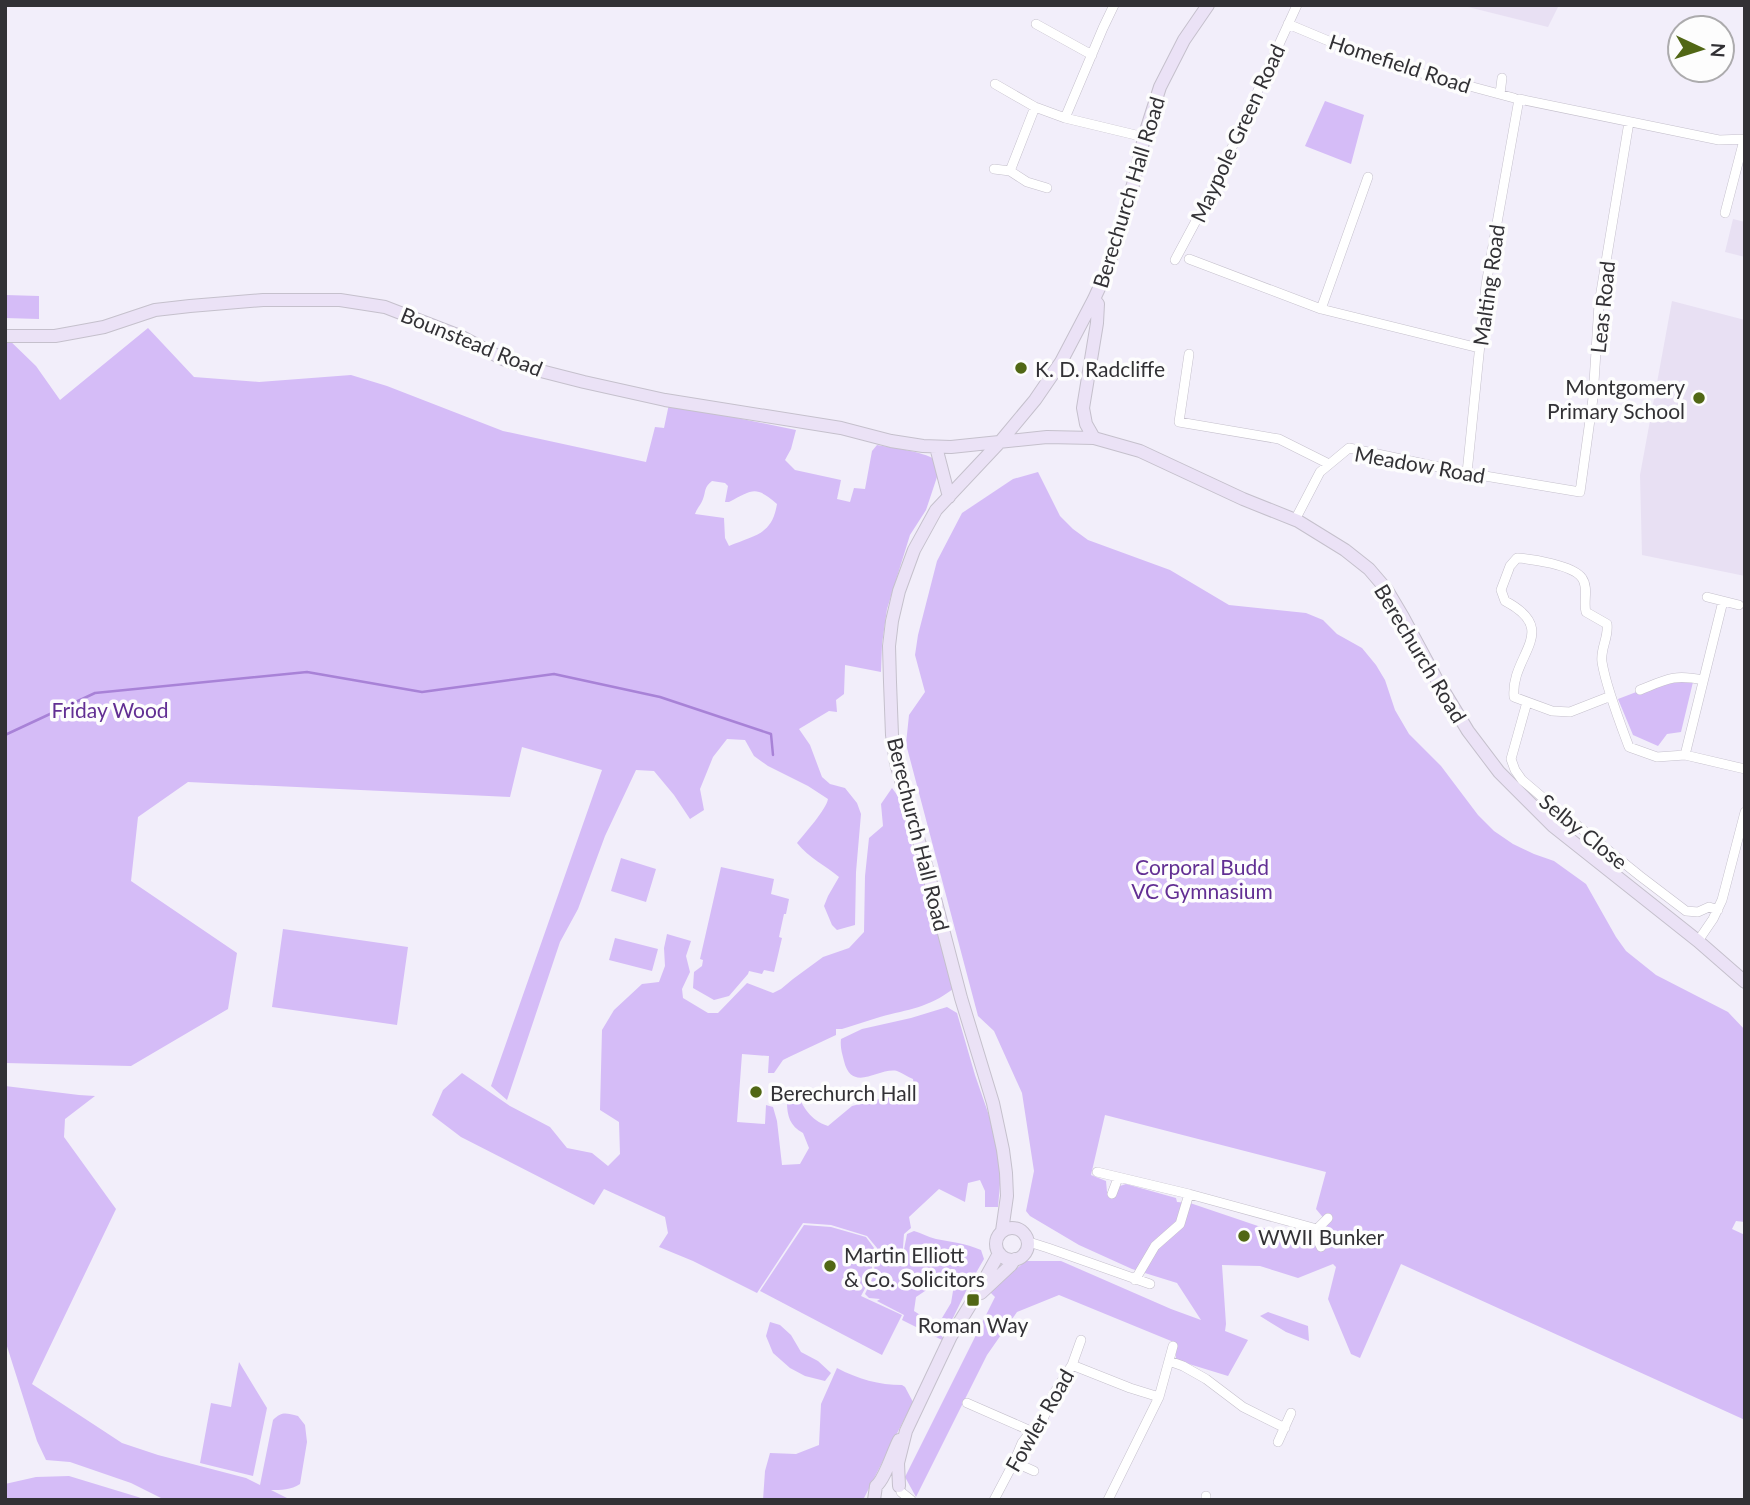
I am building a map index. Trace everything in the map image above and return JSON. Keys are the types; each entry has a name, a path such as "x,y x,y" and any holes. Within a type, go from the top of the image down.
{"street":[{"path":"1065,118 1114,5"},
{"name":"Berechurch Hall Road","path":"1016,1228 1007,1196 1003,1150 993,1103 898,771 892,735 889,646 892,621 914,550 936,510 1035,400 1061,362 1094,299 1107,271 1124,218 1152,108 1170,65 1208,5"},
{"name":"Maypole Green Road","path":"1175,260 1213,189 1297,5"},
{"path":"1036,24 1091,55"},
{"name":"Homefield Road","path":"1288,24 1402,68 1500,94 1719,140 1744,140"},
{"path":"1500,94 1502,78"},
{"path":"995,84 1035,107 1065,118 1144,137"},
{"name":"Malting Road","path":"1467,473 1488,272 1516,98"},
{"path":"1010,171 1035,107"},
{"name":"Leas Road","path":"1580,492 1593,398 1600,304 1629,122"},
{"path":"1725,213 1744,140"},
{"path":"993,170 1010,171 1027,182 1047,188"},
{"path":"1321,309 1368,177"},
{"path":"1189,259 1321,309 1479,348"},
{"path":"1094,299 1098,304 1097,323 1083,408 1086,424 1094,438"},
{"name":"Bounstead Road","path":"5,336 77,332 104,327 155,310 190,306 263,300 350,301 385,307 440,328 503,359 584,382 665,400 841,428 891,441 936,447 1000,442"},
{"path":"1189,354 1179,422 1279,439 1329,464"},
{"path":"1018,420 1033,438"},
{"name":"Berechurch Road","path":"1000,442 1033,438 1094,438 1140,451 1295,520 1355,557 1381,583 1468,731 1499,772 1553,825 1745,982"},
{"path":"936,447 949,496"},
{"name":"Meadow Road","path":"1295,520 1320,472 1349,448 1467,473 1580,492"},
{"path":"1611,696 1570,712 1552,711 1514,697 1513,687 1532,630 1530,619 1505,601 1501,590 1510,566 1517,558 1570,569 1583,579 1586,612 1607,624 1602,660 1629,747 1657,757 1685,755 1745,769"},
{"path":"1707,597 1739,605"},
{"path":"1685,755 1723,601"},
{"path":"1640,690 1672,677 1703,680"},
{"name":"Selby Close","path":"1527,702 1511,759 1522,780 1686,911 1698,912 1709,907 1718,910"},
{"path":"1698,941 1722,900 1745,812"},
{"path":"1097,1172 1317,1229"},
{"path":"1112,1194 1118,1178"},
{"path":"1135,1280 1155,1246 1181,1224 1189,1194"},
{"name":"Berechurch Hall Road","path":"1002,1231 1007,1196"},
{"path":"1317,1229 1328,1218"},
{"path":"1029,1242 1026,1252 1009,1260 1000,1254 997,1243 1002,1231 1016,1228 1029,1242 1150,1284"},
{"path":"1317,1229 1321,1247"},
{"path":"903,1494 898,1462 906,1431 951,1335 1000,1254"},
{"path":"975,1297 1015,1259"},
{"name":"Fowler Road","path":"994,1500 1022,1443 1031,1431 1041,1424 1053,1395 1072,1365 1081,1339"},
{"path":"1108,1500 1159,1397 1173,1346"},
{"path":"1169,1361 1206,1379 1243,1408 1285,1427"},
{"path":"1072,1365 1159,1397"},
{"path":"967,1403 1031,1431"},
{"path":"1278,1442 1291,1413"},
{"path":"881,1482 892,1454 906,1431"},
{"path":"1014,1462 1034,1471"},
{"path":"874,1500 876,1486 888,1480 903,1494"}],"shaded area":[{"path":"1460,5 1559,5 1548,27"},
{"path":"1733,219 1745,222 1745,257 1725,252"},
{"name":"Montgomery Primary School","path":"1672,301 1745,320 1745,576 1642,555 1640,475"}],"green space":[{"path":"1325,101 1364,115 1351,164 1305,146"},
{"path":"5,295 39,296 39,319 5,318"},
{"name":"Friday Wood","path":"148,328 194,377 259,382 351,375 387,386 503,431 646,462 655,427 664,428 669,404 796,430 785,460 795,470 841,480 837,499 850,502 854,488 865,489 872,451 877,445 915,452 936,460 940,468 926,510 910,535 887,609 881,672 845,665 844,694 836,700 837,712 829,711 799,729 810,745 822,777 830,784 845,788 857,803 861,814 855,925 837,930 832,925 824,906 839,877 797,843 828,799 768,766 754,756 745,740 727,739 713,757 700,789 704,810 690,819 654,771 636,770 605,836 578,909 560,942 507,1100 491,1086 602,770 522,747 510,797 188,782 138,817 131,881 237,953 228,1009 131,1066 5,1063 5,336 36,366 60,400","holes":["709,483 725,483 728,486 725,502 754,491 764,494 777,504 775,514 766,528 729,546 725,538 724,518 695,514"]},
{"name":"Corporal Budd VC Gymnasium","path":"1038,472 1060,516 1088,540 1170,570 1229,605 1306,613 1323,620 1337,634 1362,648 1385,680 1395,710 1409,734 1441,766 1478,815 1494,831 1513,844 1554,861 1586,884 1626,951 1656,975 1728,1012 1745,1030 1745,1222 1736,1221 1732,1229 1745,1235 1745,1420 1401,1264 1360,1358 1351,1354 1328,1299 1336,1267 1333,1264 1298,1278 1260,1266 1222,1265 1225,1331 1248,1340 1228,1376 1176,1360 1176,1343 1059,1295 1017,1312 987,1355 916,1497 905,1477 995,1297 989,1291 1026,1261 1061,1261 1201,1320 1177,1283 1132,1269 1079,1245 1026,1211 1034,1171 1022,1093 994,1031 978,1016 906,744 909,715 925,692 915,655 937,561 962,513 1013,479","holes":["1105,1115 1326,1172 1316,1209 1326,1221 1318,1237 1320,1247 1190,1203 1177,1202 1176,1198 1126,1184 1117,1187 1114,1193 1107,1192 1106,1181 1091,1175"]},
{"path":"1673,678 1693,682 1681,732 1667,734 1658,746 1633,735 1618,699"},
{"path":"892,788 901,800 913,851 928,888 953,989 918,1007 836,1029 836,1035 783,1060 774,1073 768,1073 769,1056 742,1054 737,1122 765,1124 766,1105 773,1107 782,1165 800,1164 809,1148 803,1133 792,1124 789,1116 787,1102 796,1091 808,1112 828,1126 852,1106 911,1091 914,1086 913,1079 897,1071 860,1078 853,1076 844,1061 841,1039 862,1029 947,1007 957,1013 995,1133 1001,1172 998,1207 985,1207 985,1191 980,1180 968,1183 965,1202 939,1189 909,1217 911,1228 904,1234 902,1260 907,1234 914,1231 981,1250 984,1259 952,1320 942,1318 951,1303 955,1279 931,1287 916,1297 914,1311 939,1327 944,1341 902,1320 904,1315 877,1301 880,1299 869,1298 865,1294 873,1277 877,1248 867,1236 831,1225 803,1223 757,1293 659,1247 668,1233 665,1217 604,1189 594,1205 461,1137 432,1115 443,1090 462,1073 510,1106 550,1127 567,1148 592,1153 608,1166 620,1154 619,1122 600,1110 602,1030 614,1010 642,984 659,982 665,966 664,948 667,934 691,941 686,956 690,972 682,989 683,998 708,1013 718,1013 747,983 773,993 823,957 849,948 864,932 869,838 883,826 881,804"},
{"path":"621,858 656,869 646,902 611,891"},
{"path":"721,867 774,879 771,894 789,899 779,937 782,938 774,972 764,970 762,974 749,971 729,996 714,1000 693,988 694,972 702,966 703,960 700,959"},
{"path":"283,929 408,947 397,1025 272,1007"},
{"path":"615,938 658,949 652,971 609,960"},
{"path":"5,1086 95,1096 65,1119 64,1137 116,1209 32,1384 122,1443 246,1478 260,1485 273,1420 284,1414 298,1416 305,1425 307,1442 300,1484 290,1489 271,1490 291,1500 165,1500 131,1483 70,1462 46,1460 37,1441 5,1340"},
{"path":"804,1225 831,1227 866,1237 874,1248 871,1277 861,1296 902,1315 882,1355 760,1291"},
{"path":"1268,1312 1308,1326 1309,1341 1286,1332 1260,1316"},
{"path":"770,1322 780,1325 791,1335 801,1352 818,1361 831,1373 825,1381 805,1376 790,1368 773,1353 766,1336"},
{"path":"239,1362 267,1408 253,1476 200,1463 211,1403 231,1407"},
{"path":"837,1368 869,1381 902,1385 913,1402 863,1500 763,1500 765,1471 770,1453 796,1454 819,1445 821,1404"},
{"path":"69,1476 146,1500 5,1500 5,1484 36,1477"}],"waterway":[{"path":"5,735 95,693 307,672 422,692 554,674 660,697 771,734 773,755"}],"place":[{"name":"K. D. Radcliffe","path":"1021,368"},
{"name":"Montgomery Primary School","path":"1699,398"},
{"name":"Berechurch Hall","path":"756,1092"},
{"name":"WWII Bunker","path":"1244,1236"},
{"name":"Martin Elliott & Co. Solicitors","path":"830,1266"},
{"name":"Roman Way","path":"973,1300"}]}
